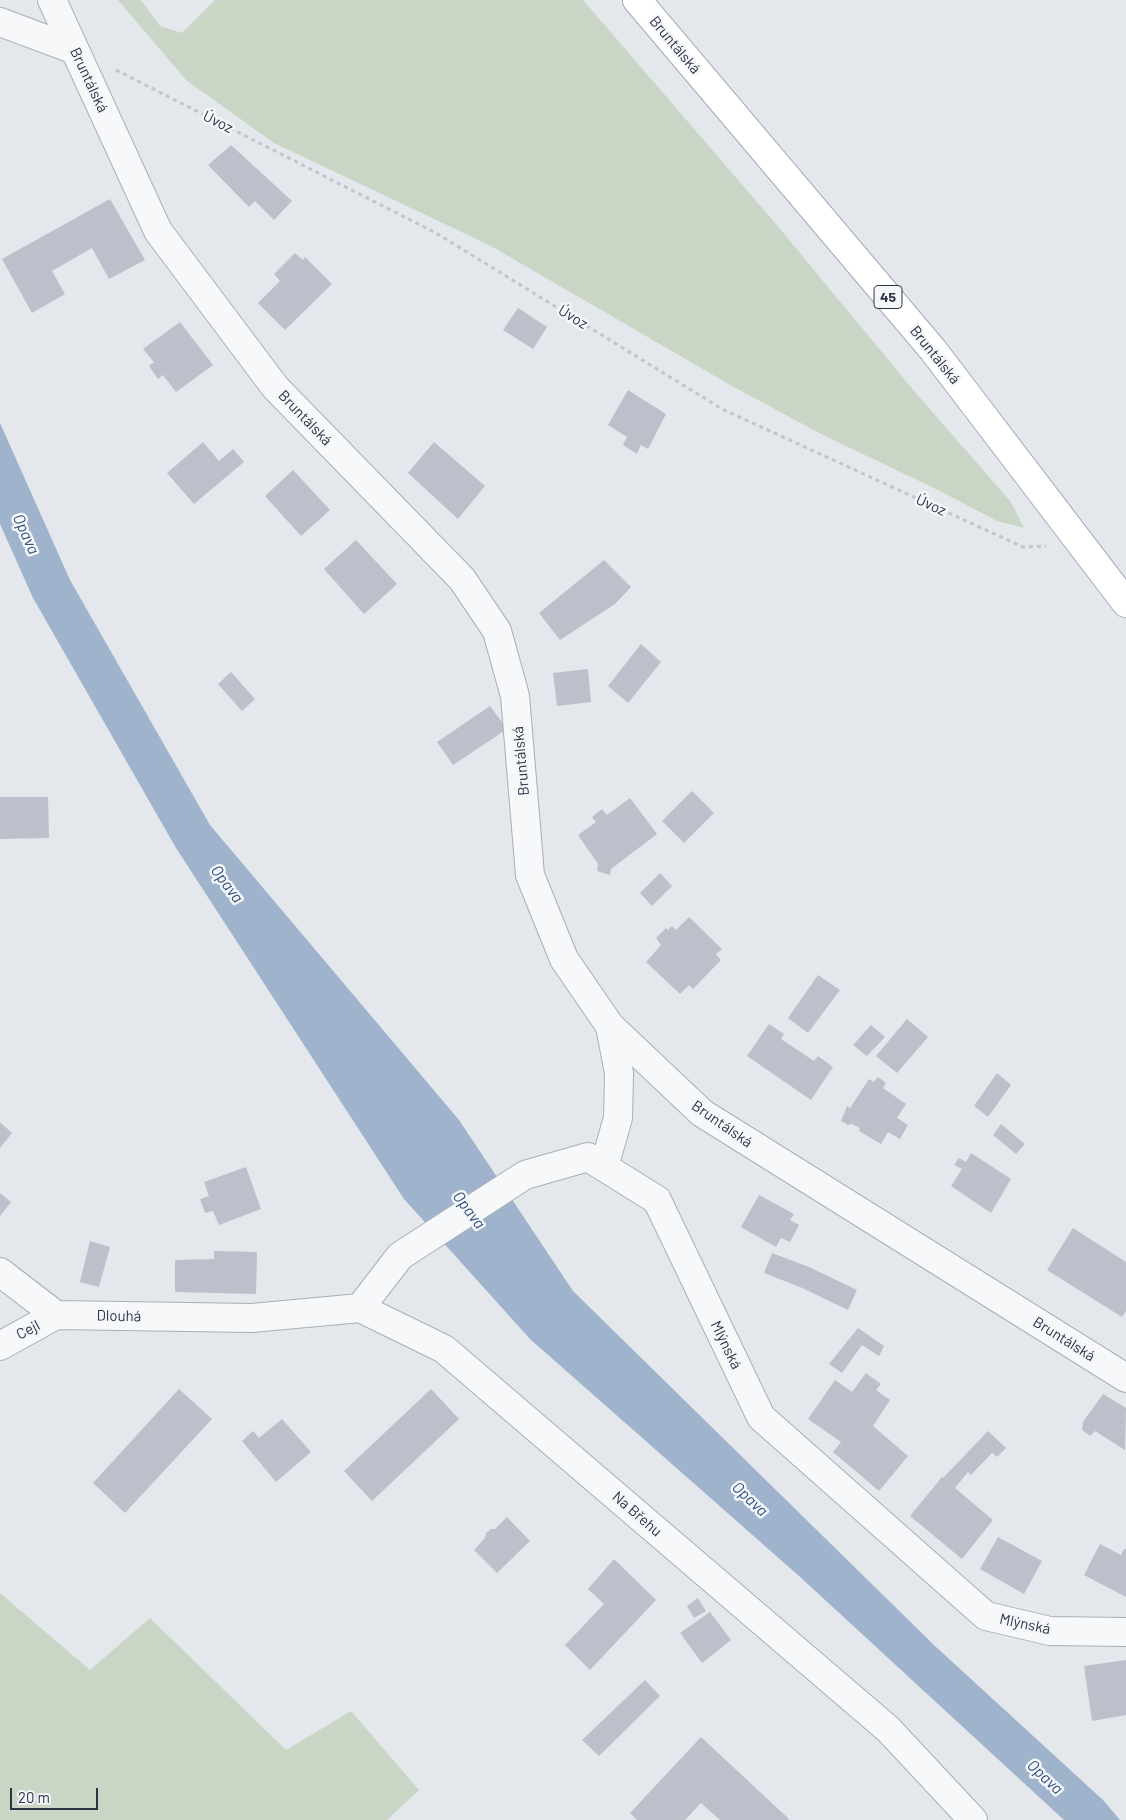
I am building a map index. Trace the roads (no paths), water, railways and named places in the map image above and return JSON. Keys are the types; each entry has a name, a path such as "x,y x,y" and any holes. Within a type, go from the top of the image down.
{"main road":[{"name":"Bruntálská","path":"637,0 933,350 1126,603"}],"street":[{"name":"Bruntálská","path":"52,0 158,231 275,387 462,579 497,631 515,696 530,875 564,959 610,1026 702,1114 1126,1378"},
{"path":"0,22 75,50"},
{"path":"604,1167 618,1118 619,1073 610,1026"},
{"name":"Mlýnská","path":"360,1308 400,1256 525,1175 588,1157 657,1200 761,1417 986,1616 1050,1630 1126,1632"},
{"path":"0,1272 56,1315"},
{"name":"Dlouhá","path":"56,1315 252,1318 360,1308"},
{"name":"Na Břehu","path":"360,1308 444,1349 888,1729 973,1820"},
{"name":"Cejl","path":"0,1346 56,1315"}],"water":[{"name":"Opava","path":"0,423 70,580 210,825 459,1120 573,1291 935,1646 1103,1800 1120,1820 1064,1820 799,1576 530,1339 404,1199 176,848 33,598 0,524"}]}
